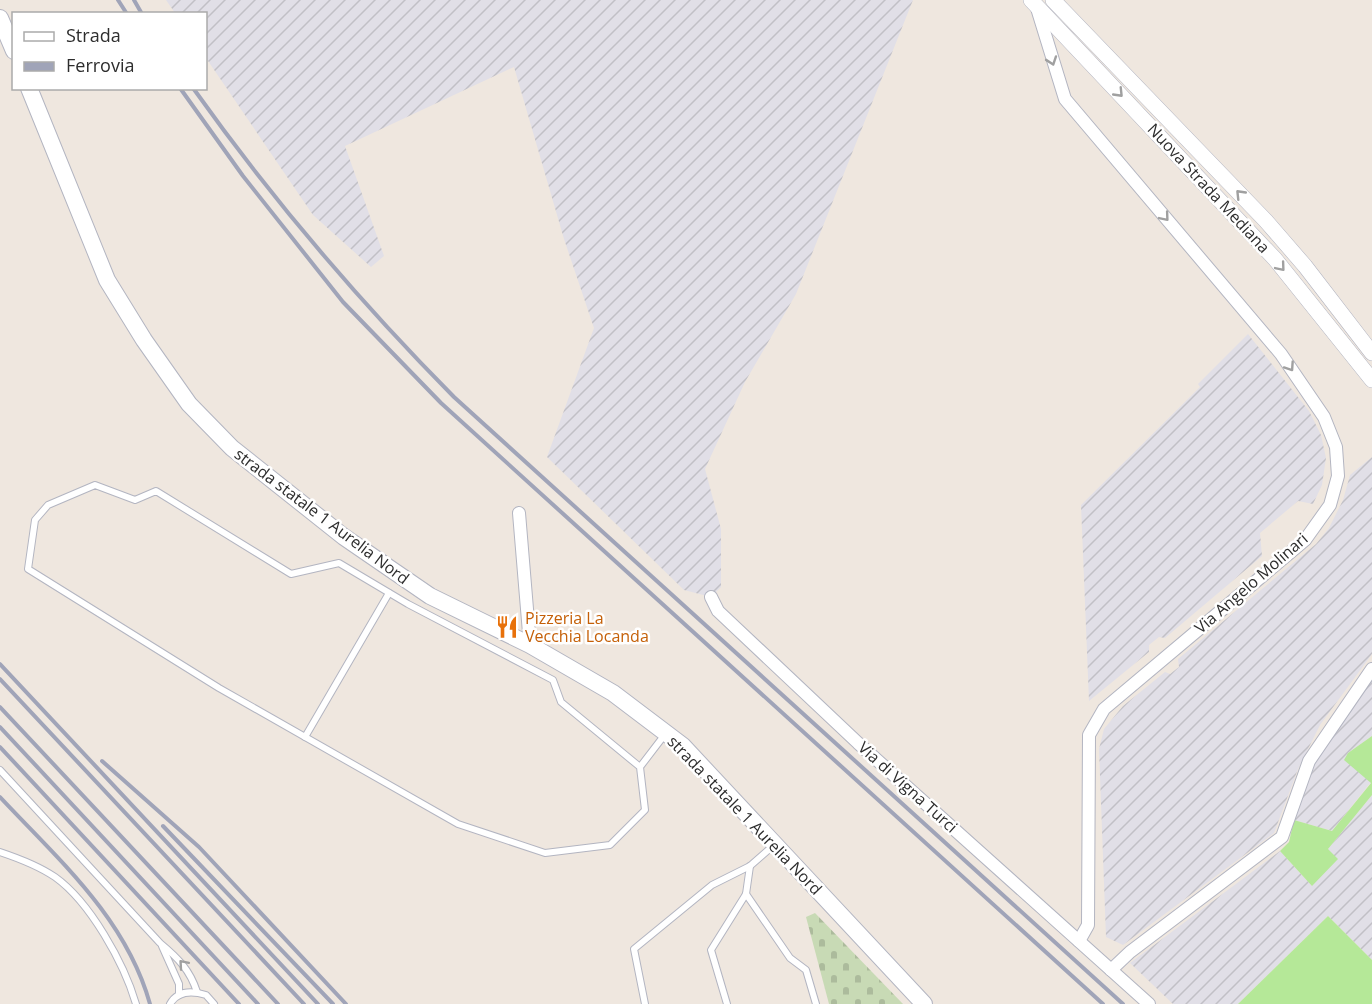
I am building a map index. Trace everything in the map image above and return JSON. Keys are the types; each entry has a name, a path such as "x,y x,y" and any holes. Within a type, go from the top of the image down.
{"main road":[{"path":"0,18 12,46"},
{"name":"strada statale 1 Aurelia Nord","path":"30,90 107,280 144,340 189,404 232,448 344,537 430,596 530,645 613,693 683,746 924,1004"}],"street":[{"name":"Nuova Strada Mediana","path":"1053,0 1266,221 1305,266 1371,353"},
{"name":"Nuova Strada Mediana","path":"1033,3 1275,259 1370,377"},
{"name":"Via Angelo Molinari","path":"1033,3 1065,99 1281,354 1324,417 1336,447 1338,476 1330,505 1305,540 1104,709 1089,735 1088,926 1079,941"},
{"path":"519,513 530,645"},
{"name":"Via di Vigna Turci","path":"711,597 718,611 858,743 1149,1004"},
{"path":"1111,970 1130,952 1282,837 1309,761 1372,669"}],"lane":[{"path":"95,485 135,500 156,491 291,574 339,563 389,593 553,680 561,702 640,767 645,810 610,845 545,853 458,824 305,737 219,687 28,568 35,520 48,505 95,485"},
{"path":"305,737 389,593"},
{"path":"640,767 666,733"},
{"path":"0,770 160,943 181,961 192,975 197,992"},
{"path":"645,1004 634,949 712,885 750,866 776,843"},
{"path":"0,852 55,877 77,898 108,942 130,984 136,1004"},
{"path":"727,1004 711,950 746,894 750,866"},
{"path":"746,894 790,958 806,970 816,1004"},
{"path":"160,943 174,972 178,995"},
{"path":"170,1004 178,995 197,992 206,995 214,1004"}],"shaded area":[{"path":"166,0 913,0 796,294 745,382 705,469 721,529 721,587 711,597 684,590 547,457 594,328 564,239 514,67 345,146 384,256 371,267 313,215 207,59 207,12 174,12"},
{"path":"1248,334 1309,411 1321,435 1326,458 1322,485 1313,504 1298,501 1260,533 1262,556 1165,638 1159,637 1149,645 1149,652 1089,701 1081,505 1200,387 1198,384"},
{"path":"1372,457 1372,654 1320,725 1298,769 1274,833 1123,945 1106,937 1099,749 1104,729 1123,706 1165,672 1170,674 1179,667 1178,659 1316,544 1329,528 1343,500 1350,475"},
{"path":"1372,680 1372,736 1348,753 1371,782 1332,831 1294,820 1310,767"},
{"path":"1372,795 1372,960 1328,916 1238,1004 1173,1004 1130,963 1280,851 1312,886 1328,849"}],"green space":[{"path":"1372,736 1372,795 1328,849 1338,859 1312,886 1280,851 1289,842 1294,820 1332,831 1371,783 1344,760 1348,753"},
{"path":"815,913 903,1004 829,1004 806,917"},
{"path":"1328,916 1372,960 1372,1004 1238,1004"}],"railway":[{"path":"118,0 126,12"},
{"path":"134,0 141,12"},
{"path":"181,90 243,176 343,302 441,403 1103,1004"},
{"path":"194,90 254,170 350,286 454,397 1123,1004"},
{"path":"0,664 318,1004"},
{"path":"0,679 304,1004"},
{"path":"0,707 278,1004"},
{"path":"0,727 258,1004"},
{"path":"0,747 239,1004"},
{"path":"102,761 199,847 346,1004"},
{"path":"0,797 67,868 108,917 125,944 150,1004"},
{"path":"163,826 333,1004"}],"place":[{"name":"Pizzeria La Vecchia Locanda","path":"507,627"}]}
